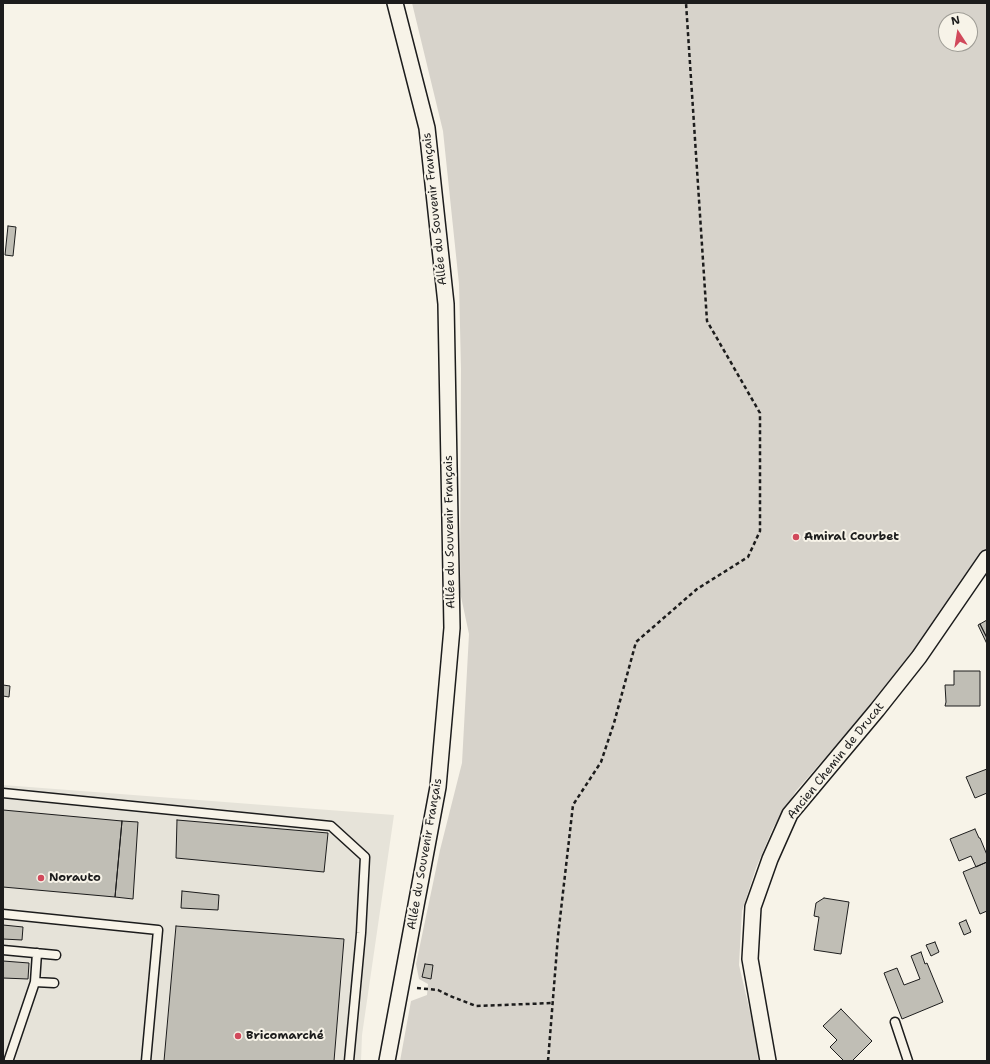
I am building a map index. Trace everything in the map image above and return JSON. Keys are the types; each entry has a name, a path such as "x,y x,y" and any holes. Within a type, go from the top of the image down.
{"street":[{"name":"Allée du Souvenir Français","path":"388,1061 438,787 452,628 446,304 427,128 395,3"},
{"name":"Ancien Chemin de Drucat","path":"768,1061 750,959 753,907 770,859 790,814 919,656 987,558"}],"lane":[{"path":"3,793 331,826 365,857 361,933 349,1061"},
{"path":"3,914 158,930 146,1061"},
{"path":"3,950 56,955"},
{"path":"7,1058 36,982 37,953"},
{"path":"36,982 54,983"},
{"path":"895,1022 908,1061"}],"path":[{"path":"548,1061 558,936 573,805 601,762 614,723 636,642 697,589 748,557 760,532 760,413 707,321 686,3"},
{"path":"402,987 438,990 476,1006 553,1003"}],"shaded area":[{"path":"412,3 987,3 987,556 868,709 796,791 773,828 756,868 742,911 739,965 756,1038 758,1061 400,1061 411,1001 427,995 428,984 419,979 416,964 440,850 462,763 469,634 460,592 461,369 459,284 443,131"},
{"path":"3,785 394,815 362,1035 361,1061 3,1061"}],"building":[{"path":"8,226 16,227 13,256 5,255"},
{"path":"987,620 987,638 980,624"},
{"path":"980,624 987,638 987,644 978,625"},
{"path":"954,671 980,671 980,706 945,706 945,685 954,685"},
{"path":"3,685 10,686 9,697 3,696"},
{"path":"987,769 987,793 975,798 966,777"},
{"path":"3,810 122,821 115,897 3,887"},
{"path":"177,820 328,833 324,872 176,858"},
{"path":"122,821 138,822 133,899 115,897"},
{"path":"975,829 987,855 987,862 976,867 971,856 959,861 950,839"},
{"path":"987,862 987,911 980,914 963,872"},
{"path":"182,891 219,895 218,910 181,908"},
{"path":"824,898 849,902 841,954 814,950 819,917 814,916 816,903"},
{"path":"966,920 971,932 964,935 959,923"},
{"path":"3,925 23,927 22,940 3,939"},
{"path":"176,926 344,939 334,1061 164,1061"},
{"path":"935,942 939,952 931,956 926,945"},
{"path":"921,952 943,1002 902,1019 884,973 897,968 904,985 920,979 911,956"},
{"path":"3,961 29,963 28,979 3,978"},
{"path":"425,964 433,965 431,979 422,977"},
{"path":"841,1009 872,1041 852,1061 844,1061 830,1047 837,1040 823,1026"}],"place":[{"name":"Amiral Courbet","path":"796,537"},
{"name":"Norauto","path":"41,878"},
{"name":"Bricomarché","path":"238,1036"}]}
